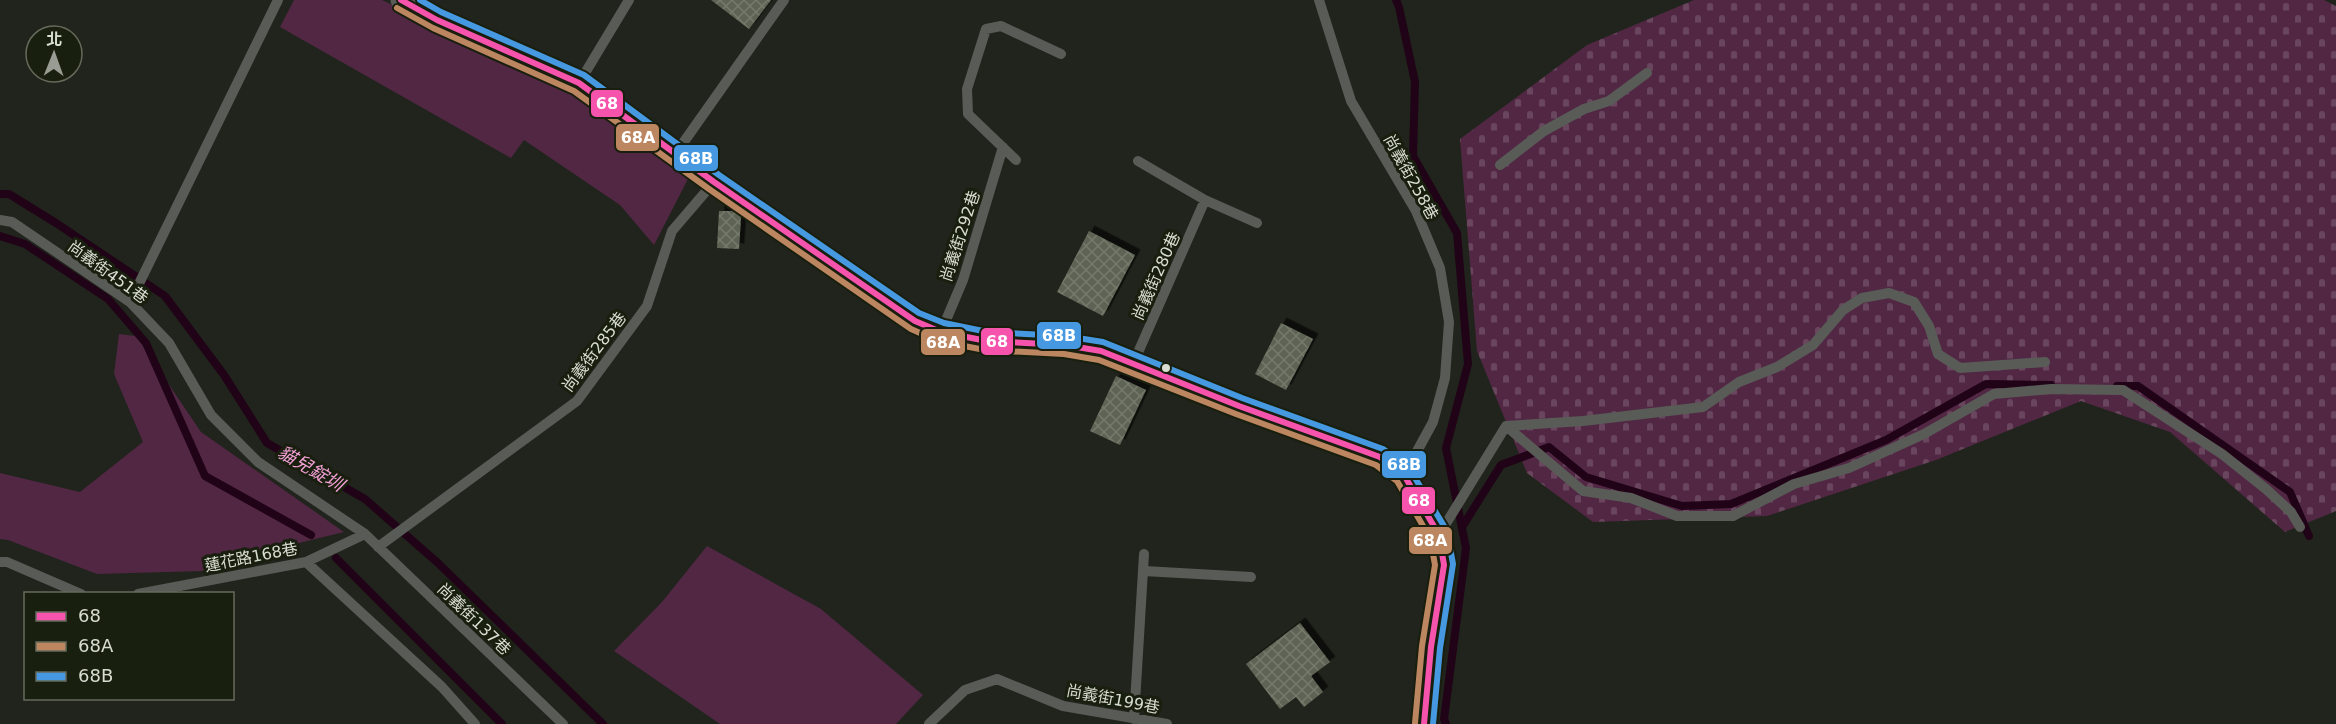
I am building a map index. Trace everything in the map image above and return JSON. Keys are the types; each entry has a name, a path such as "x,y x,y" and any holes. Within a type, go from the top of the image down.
{"street":[{"path":"401,0 437,20 579,83 714,182 871,293 915,321 941,332 987,341 1065,345 1101,351 1239,406 1380,456 1404,475 1442,529 1444,565 1431,647 1424,724"}],"lane":[{"path":"130,302 278,0"},
{"path":"579,83 629,0"},
{"path":"676,153 784,0"},
{"name":"尚義街258巷","path":"1319,0 1351,101 1416,212 1440,268 1449,322 1445,378 1432,422 1404,475"},
{"path":"1016,160 968,114 967,90 986,29 1001,26 1061,54"},
{"path":"1500,165 1544,131 1584,109 1609,101 1647,73"},
{"name":"尚義街292巷","path":"941,332 963,280 1003,147"},
{"path":"1138,161 1205,200 1257,223"},
{"name":"尚義街285巷","path":"378,547 577,401 647,306 672,231 714,182"},
{"name":"尚義街280巷","path":"1133,364 1205,200"},
{"name":"尚義街451巷","path":"0,220 12,222 130,302 170,343 211,415 258,462 365,534"},
{"path":"1506,426 1583,421 1703,407 1739,382 1776,367 1813,345 1843,310 1862,298 1889,293 1914,302 1929,326 1938,354 1960,368 2045,362"},
{"path":"1506,426 1583,491 1631,498 1677,516 1733,516 1794,484 1849,468 1924,434 1994,394 2051,389 2123,390 2222,454 2291,512 2300,527"},
{"path":"1442,529 1506,426"},
{"name":"尚義街137巷","path":"365,534 563,724"},
{"name":"蓮花路168巷","path":"148,592 306,562 365,534"},
{"path":"1134,719 1144,554"},
{"path":"0,562 7,562 76,592"},
{"path":"306,562 442,687 475,724"},
{"path":"1144,571 1251,577"},
{"name":"尚義街199巷","path":"929,724 964,690 998,679 1063,706 1167,724"}],"green space":[{"path":"294,0 382,0 579,93 689,177 654,245 620,205 524,140 511,158 280,27"},
{"path":"1694,0 2324,0 2336,6 2336,511 2285,532 2170,432 2081,401 1936,460 1767,516 1593,522 1527,473 1477,351 1460,139 1587,45"},
{"path":"119,334 136,336 201,432 344,532 202,571 97,574 0,539 0,473 80,492 143,442 114,374"},
{"path":"707,546 821,609 923,695 896,724 720,724 614,651 662,602"}],"building":[{"path":"711,0 771,0 749,29"},
{"path":"719,211 734,211 741,216 739,249 717,248"},
{"path":"1089,231 1135,255 1103,316 1057,292"},
{"path":"1281,323 1313,339 1286,390 1255,374"},
{"path":"1116,376 1146,390 1120,445 1090,431"},
{"path":"1300,623 1330,662 1311,676 1323,692 1304,707 1296,697 1280,709 1246,664"}],"waterway":[{"path":"1396,0 1415,82 1413,156 1457,233 1468,364 1446,448 1466,548 1444,719 1446,724"},
{"name":"貓兒錠圳","path":"0,194 9,194 56,223 165,296 224,375 267,443 365,499 438,563 603,724"},
{"path":"0,236 25,244 108,299 146,343 205,476 311,535"},
{"path":"1462,527 1501,465 1549,447 1586,477 1682,506 1731,504 1886,440 1986,384 2051,385"},
{"path":"2117,386 2138,386 2290,492 2309,536"},
{"path":"336,558 502,724"}],"transit line":[{"name":"68","path":"401,0 437,20 579,83 714,182 915,321 941,332 987,341 1065,345 1101,351 1239,406 1380,457 1404,475 1439,535 1444,565 1431,647 1424,724"},
{"name":"68B","path":"420,0 441,12 584,75 719,175 919,313 944,323 988,332 1065,336 1103,342 1242,398 1383,449 1409,468 1447,531 1453,564 1440,648 1433,724"},
{"name":"68A","path":"397,8 433,28 574,91 709,189 911,329 938,341 985,350 1064,354 1099,360 1236,414 1376,465 1397,481 1430,538 1435,565 1422,646 1415,723"}]}
